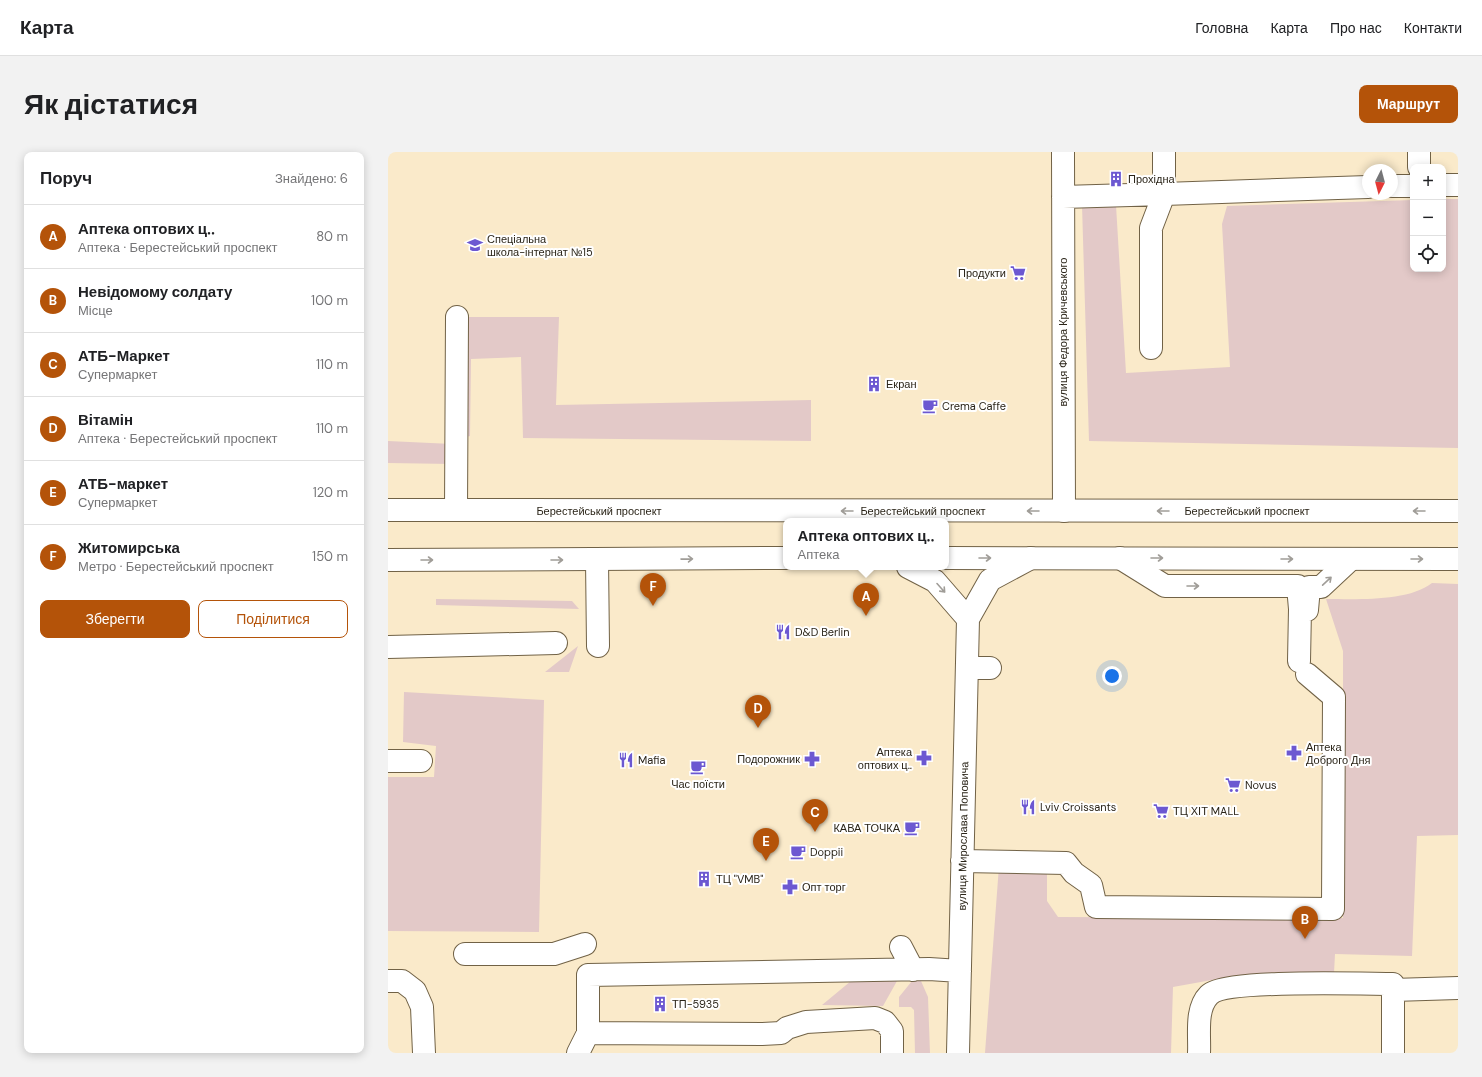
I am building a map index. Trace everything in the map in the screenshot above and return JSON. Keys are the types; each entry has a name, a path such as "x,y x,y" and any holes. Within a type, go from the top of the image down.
{"main road":[{"name":"вулиця Федора Кричевського","path":"1063,152 1064,511"},
{"path":"1151,348 1151,228 1164,194 1164,152"},
{"path":"1419,152 1419,164"},
{"path":"1446,185 1458,185"},
{"path":"1398,186 1410,186"},
{"path":"1063,197 1362,187"},
{"path":"456,510 457,317"},
{"name":"Берестейський проспект","path":"388,510 1458,512"},
{"path":"388,560 783,558"},
{"path":"949,558 1458,559"},
{"name":"вулиця Мирослава Поповича","path":"958,1053 968,619 990,580 1031,558"},
{"path":"962,861 1066,863 1074,873 1091,885 1096,907 1333,909 1334,697 1303,660 1298,586 1165,586 1120,558"},
{"path":"1303,660 1309,588 1321,587 1351,559"},
{"path":"597,560 598,646"},
{"path":"914,570 935,581 968,619"},
{"path":"388,647 556,643"},
{"path":"967,668 990,668"},
{"path":"388,761 421,761"},
{"path":"465,954 554,954 585,944"},
{"path":"901,947 913,970"},
{"path":"578,1053 588,1033 588,975 929,969 960,971"},
{"path":"388,981 402,981 415,991 422,1007 424,1053"},
{"path":"1199,1053 1200,1008 1210,994 1228,988 1288,983 1393,984 1393,1053"},
{"path":"1393,990 1458,988"},
{"path":"588,1033 762,1034 781,1033 787,1028 806,1022 874,1018 885,1022 892,1031 892,1053"}],"shaded area":[{"path":"1446,199 1458,199 1458,448 1089,441 1082,205 1116,205 1126,373 1230,367 1222,224 1227,206 1410,200 1410,272 1446,272"},
{"path":"464,317 559,317 556,405 811,400 811,441 523,438 521,357 471,359 470,436 462,438"},
{"path":"388,441 452,444 452,464 388,463"},
{"path":"1432,583 1458,584 1458,835 1417,836 1412,956 1335,954 1334,973 1234,976 1173,987 1171,1053 985,1053 999,866 1047,865 1047,901 1058,917 1343,918 1343,651 1326,599 1366,599 1410,594"},
{"path":"436,599 572,601 579,609 436,605"},
{"path":"578,646 569,672 545,672"},
{"path":"404,692 544,700 539,932 388,931 388,777 434,777 436,746 403,742"},
{"path":"851,981 897,981 883,1006 822,1005"},
{"path":"912,981 921,981 928,997 930,1053 915,1053 914,1010 911,1007 899,1007 899,997"}],"place":[{"name":"Прохідна","path":"1116,179"},
{"name":"Спеціальна школа-інтернат №15","path":"475,245"},
{"name":"Продукти","path":"1018,273"},
{"name":"Екран","path":"874,384"},
{"name":"Crema Caffe","path":"930,406"},
{"name":"Житомирська","path":"653,606"},
{"name":"Аптека оптових ц‥","path":"866,616"},
{"name":"D&D Berlin","path":"783,632"},
{"name":"Вітамін","path":"758,728"},
{"name":"Аптека Доброго Дня","path":"1294,753"},
{"name":"Аптека оптових ц..","path":"924,758"},
{"name":"Подорожник","path":"812,759"},
{"name":"Mafia","path":"626,760"},
{"name":"Час поїсти","path":"698,767"},
{"name":"Novus","path":"1233,785"},
{"name":"Lviv Croissants","path":"1028,807"},
{"name":"ТЦ ХІТ MALL","path":"1161,811"},
{"name":"КАВА ТОЧКА","path":"912,828"},
{"name":"АТБ-Маркет","path":"815,832"},
{"name":"Doppii","path":"798,852"},
{"name":"АТБ-маркет","path":"766,861"},
{"name":"ТЦ \"VMB\"","path":"704,879"},
{"name":"Опт торг","path":"790,887"},
{"name":"Невідомому солдату","path":"1305,939"},
{"name":"ТП-5935","path":"660,1004"}]}
